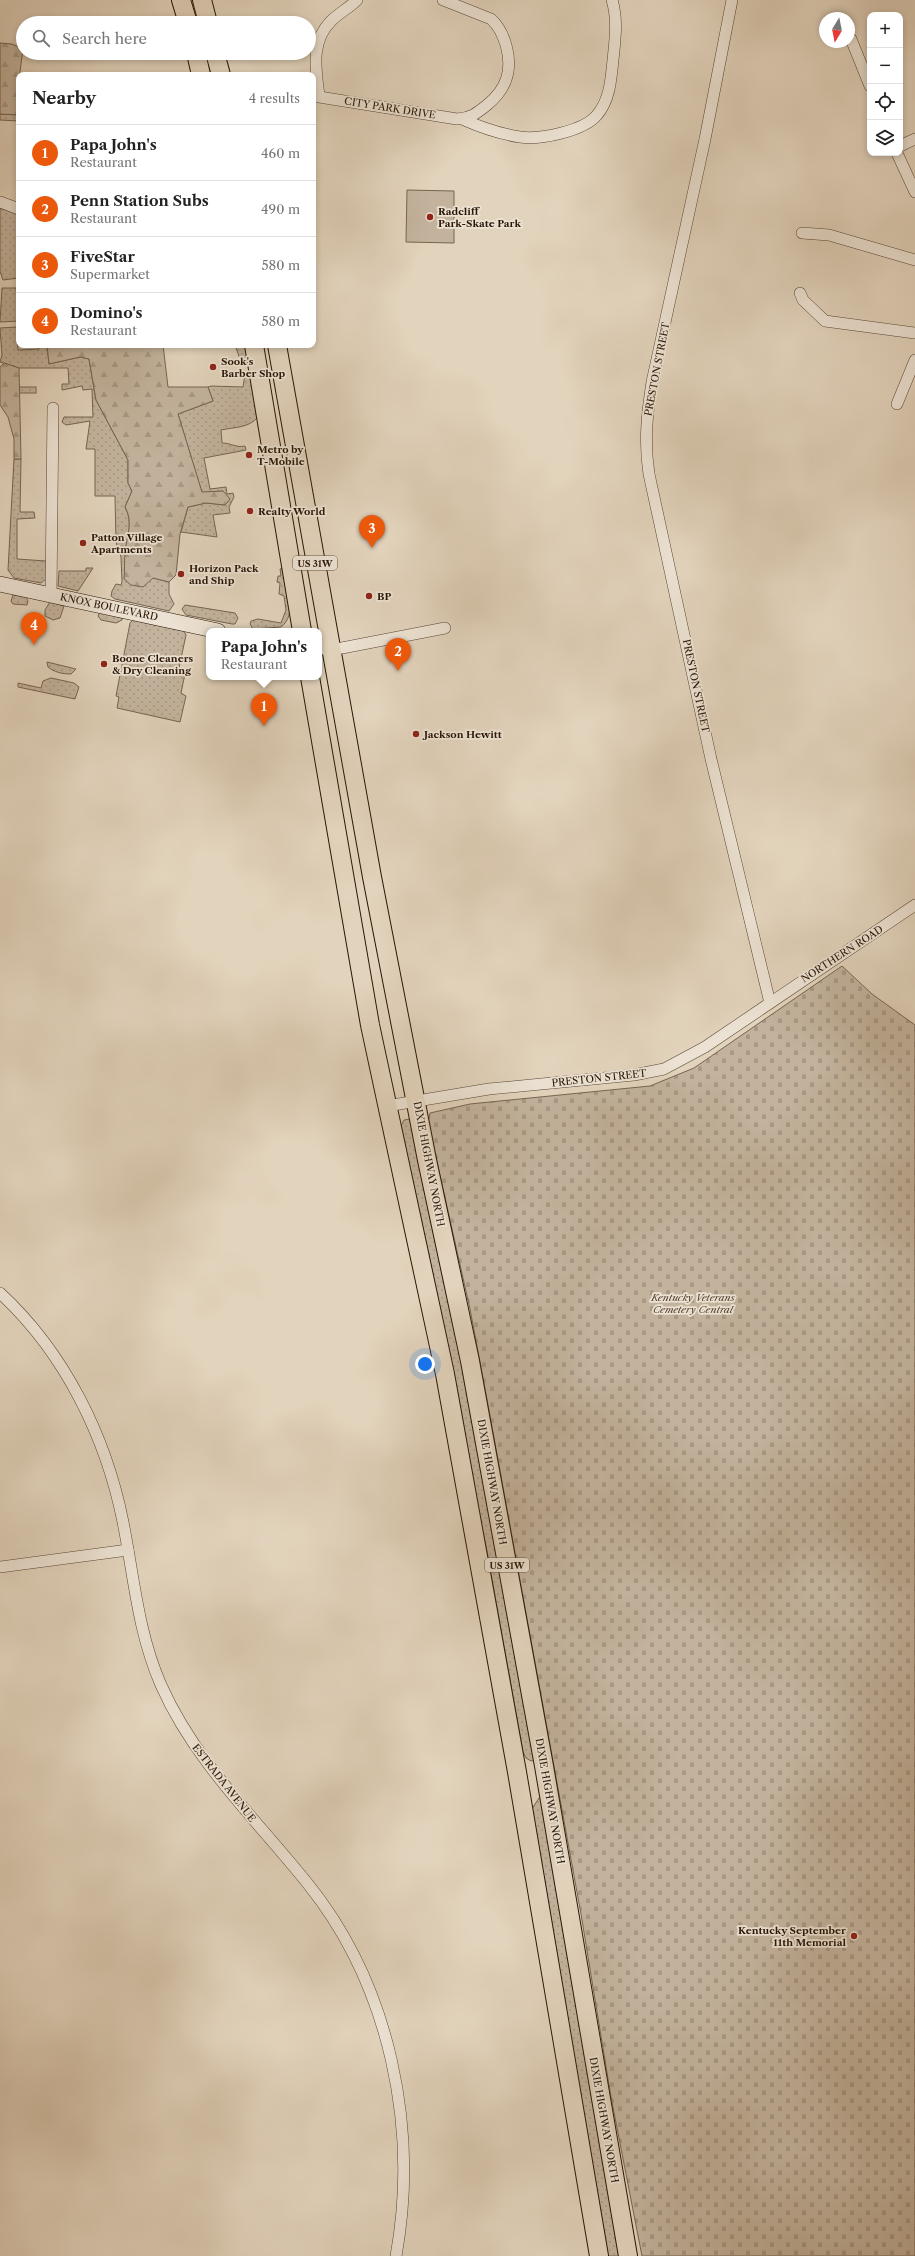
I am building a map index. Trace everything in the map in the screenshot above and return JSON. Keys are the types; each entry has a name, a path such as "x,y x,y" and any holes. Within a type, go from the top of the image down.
{"highway":[{"path":"181,0 186,16"},
{"path":"202,0 206,16"},
{"path":"198,60 200,72"},
{"path":"217,60 220,72"},
{"name":"US 31W","path":"255,348 301,628"},
{"name":"US 31W","path":"277,348 321,628"},
{"name":"US 31W","path":"322,636 324,649"},
{"name":"DIXIE HIGHWAY NORTH","path":"324,649 354,782 427,1160 470,1361 533,1704 628,2256"},
{"name":"US 31W","path":"310,680 351,920 387,1106 446,1374 517,1772 599,2256"}],"main road":[{"name":"KNOX BOULEVARD","path":"0,584 206,628"}],"street":[{"name":"CITY PARK DRIVE","path":"316,48 330,22 357,0"},
{"path":"443,0 491,19 497,24 508,56 507,80 499,95 471,118 462,119"},
{"name":"CITY PARK DRIVE","path":"316,96 462,119 514,135 532,137 571,130 593,120 603,106 609,93 612,76 616,25 612,0"},
{"name":"PRESTON STREET","path":"387,1106 493,1088 650,1073 678,1062 705,1048 770,1003 711,759 649,474 646,443 647,412 652,382 705,139 732,0"},
{"path":"855,48 869,84"},
{"name":"CITY PARK DRIVE","path":"315,60 315,72"},
{"path":"903,145 915,139"},
{"path":"898,156 915,192"},
{"path":"0,202 16,208"},
{"path":"802,233 829,235 915,260"},
{"path":"800,293 803,300 825,321 915,333"},
{"path":"897,404 915,360"},
{"path":"51,595 53,408"},
{"path":"324,649 445,628"},
{"name":"NORTHERN ROAD","path":"770,1003 915,905"},
{"name":"ESTRADA AVENUE","path":"0,1293 14,1306 48,1347 82,1404 102,1449 117,1494 143,1633 160,1682 172,1709 207,1764 309,1884 327,1910 367,1984 390,2053 402,2127 404,2190 396,2256"},
{"path":"0,1567 128,1550"}],"green space":[{"path":"0,43 12,44 16,46 16,60 22,60 20,72 16,72 16,115 0,114"},
{"path":"0,114 16,115 16,121 0,120"},
{"name":"Radcliff Park-Skate Park","path":"407,190 454,191 454,243 406,242"},
{"path":"4,208 16,212 16,278 3,280 0,271 0,209"},
{"path":"2,288 16,288 16,321 0,322"},
{"path":"16,327 16,348 18,348 18,350 47,348 49,364 80,357 89,359 96,400 128,460 128,483 132,491 125,507 129,518 129,524 125,552 153,578 169,582 169,594 174,604 169,611 115,599 111,596 116,584 121,585 122,582 121,557 116,542 115,496 95,496 95,449 86,449 90,421 66,425 62,422 64,417 93,417 92,389 83,390 82,386 62,390 62,384 69,384 68,368 19,368 0,362 2,355 0,328"},
{"path":"47,348 163,348 168,387 208,387 213,401 178,414 202,492 223,491 230,499 225,505 206,503 188,507 180,534 176,575 169,582 153,578 143,587 131,585 124,579 125,554 129,530 128,513 125,507 132,491 128,483 128,460 96,400 89,359 80,357 49,364"},
{"path":"236,348 248,348 248,361 244,362 240,359"},
{"path":"4,363 19,368 21,459 14,459 14,439 8,417 0,405 0,367"},
{"path":"252,372 258,417 246,425 221,430 222,443 245,446 246,450 204,458 210,489 226,487 227,494 233,493 234,497 229,507 230,513 213,515 217,537 181,532 188,507 206,503 225,505 223,491 202,493 178,414 213,401 208,387 243,387 245,374"},
{"path":"19,387 36,387 36,393 19,393"},
{"path":"14,459 21,459 20,512 34,512 35,518 17,519 17,559 46,561 47,578 41,583 14,578 8,570"},
{"path":"86,568 93,568 78,591 58,586 59,571 86,571"},
{"path":"284,568 289,591 289,615 281,627 252,628 250,624 251,621 258,619 281,623 286,610 284,596 279,594 280,583 277,582 278,576 281,576 280,569"},
{"path":"13,595 26,597 28,601 27,605 13,604 11,601"},
{"path":"50,602 64,606 60,618 53,620 45,616 45,610"},
{"path":"185,605 235,613 238,618 235,624 232,624 186,615 182,609"},
{"path":"100,612 122,618 122,620 116,623 101,620 98,616"},
{"path":"133,620 184,631 186,635 179,668 186,669 181,693 186,696 180,722 117,708 119,697 116,696 130,623"},
{"path":"47,662 76,669 71,674 61,673 48,667"},
{"path":"51,678 74,683 79,687 75,699 18,687 18,683 41,688 43,681"},
{"name":"Kentucky Veterans Cemetery Central","path":"842,966 872,994 915,1025 915,2256 642,2256 611,2097 581,1914 470,1309 428,1122 430,1113 470,1104 650,1086 694,1068"},
{"path":"410,1119 451,1300 534,1760 531,1761 526,1758 523,1752 487,1551 399,1130 404,1120"},
{"path":"539,1798 541,1799 622,2256 608,2256 597,2199 530,1812"}],"place":[{"name":"Radcliff Park-Skate Park","path":"430,217"},
{"name":"Sook's Barber Shop","path":"213,367"},
{"name":"Metro by T-Mobile","path":"249,455"},
{"name":"Realty World","path":"250,511"},
{"name":"Patton Village Apartments","path":"83,543"},
{"name":"FiveStar","path":"372,548"},
{"name":"Horizon Pack and Ship","path":"181,574"},
{"name":"BP","path":"369,596"},
{"name":"Domino's","path":"34,645"},
{"name":"Boone Cleaners & Dry Cleaning","path":"104,664"},
{"name":"Penn Station Subs","path":"398,671"},
{"name":"Papa John's","path":"264,726"},
{"name":"Jackson Hewitt","path":"416,734"},
{"name":"Kentucky September 11th Memorial","path":"854,1936"}]}
